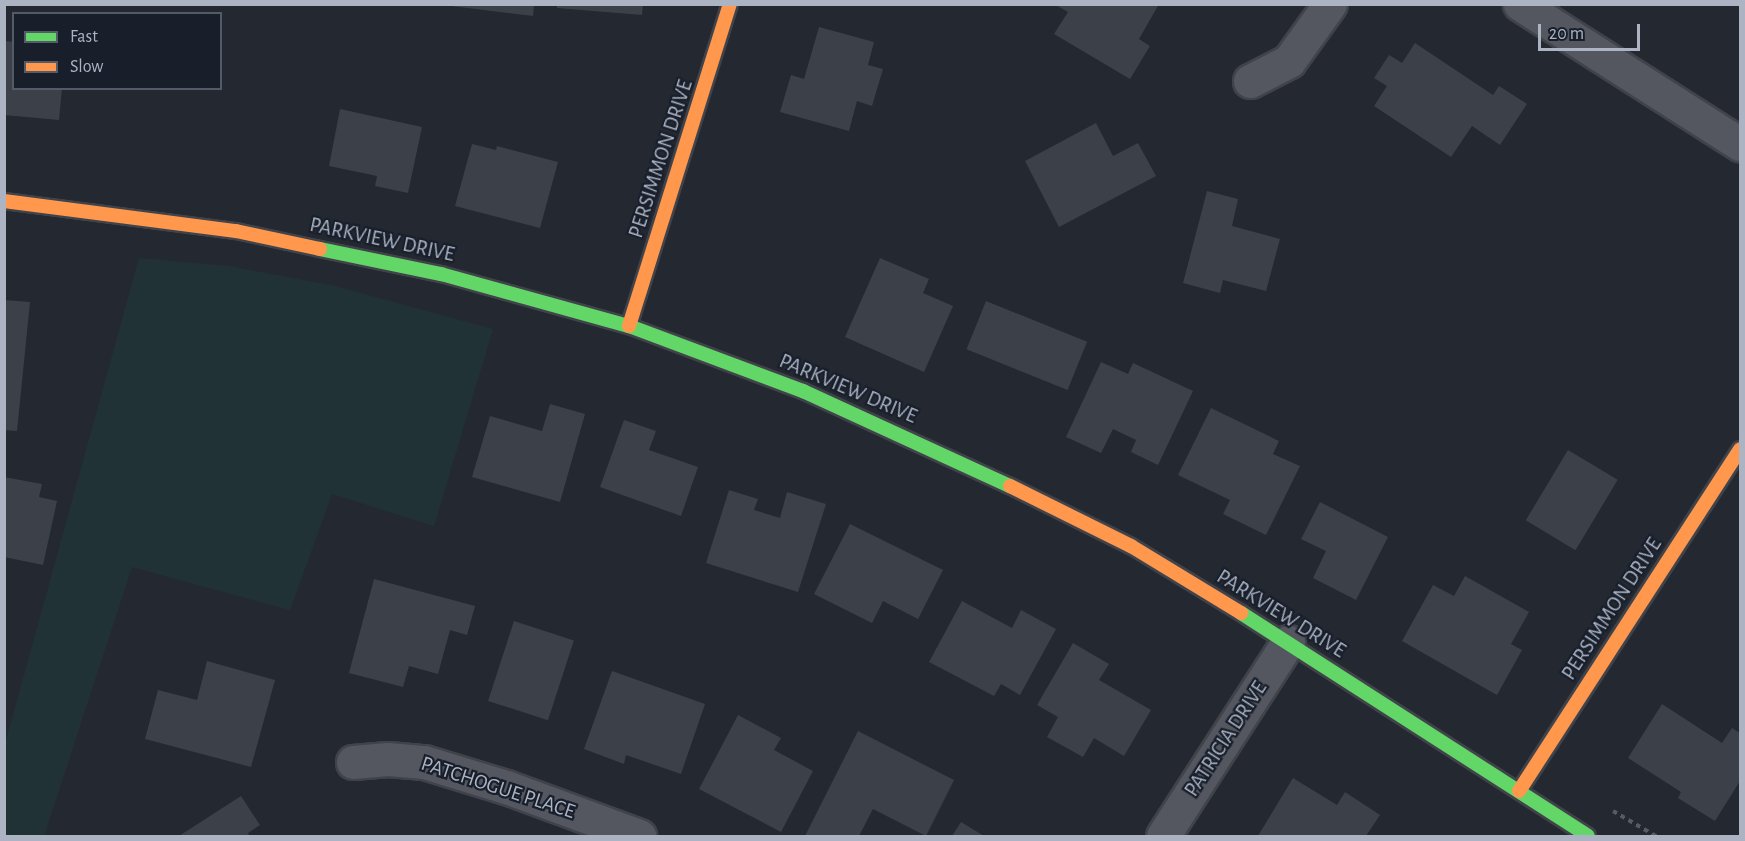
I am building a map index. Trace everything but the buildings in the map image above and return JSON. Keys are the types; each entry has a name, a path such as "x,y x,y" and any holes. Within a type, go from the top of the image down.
{"street":[{"name":"PERSIMMON DRIVE","path":"629,326 730,4"},
{"path":"1250,81 1289,61 1330,4"},
{"path":"1520,4 1740,144"},
{"name":"PARKVIEW DRIVE","path":"4,201 236,231 441,274 629,326 803,391 968,465 1131,546 1288,642 1587,837"},
{"name":"PERSIMMON DRIVE","path":"1519,791 1740,449"},
{"name":"PATRICIA DRIVE","path":"1163,837 1288,642"},
{"name":"PATCHOGUE PLACE","path":"353,762 399,759 424,762 506,787 639,837"}],"shaded area":[{"path":"139,258 228,266 335,286 493,329 434,526 332,494 290,610 132,567 44,836 5,836 5,744"}],"traffic: fast":[{"path":"320,249 441,274 629,326 803,391 1010,486"},
{"path":"1241,613 1588,836"}],"traffic: slow":[{"path":"629,326 730,4"},
{"path":"4,201 236,231 320,249"},
{"path":"1519,791 1740,449"},
{"path":"1010,486 1131,546 1241,613"}]}
